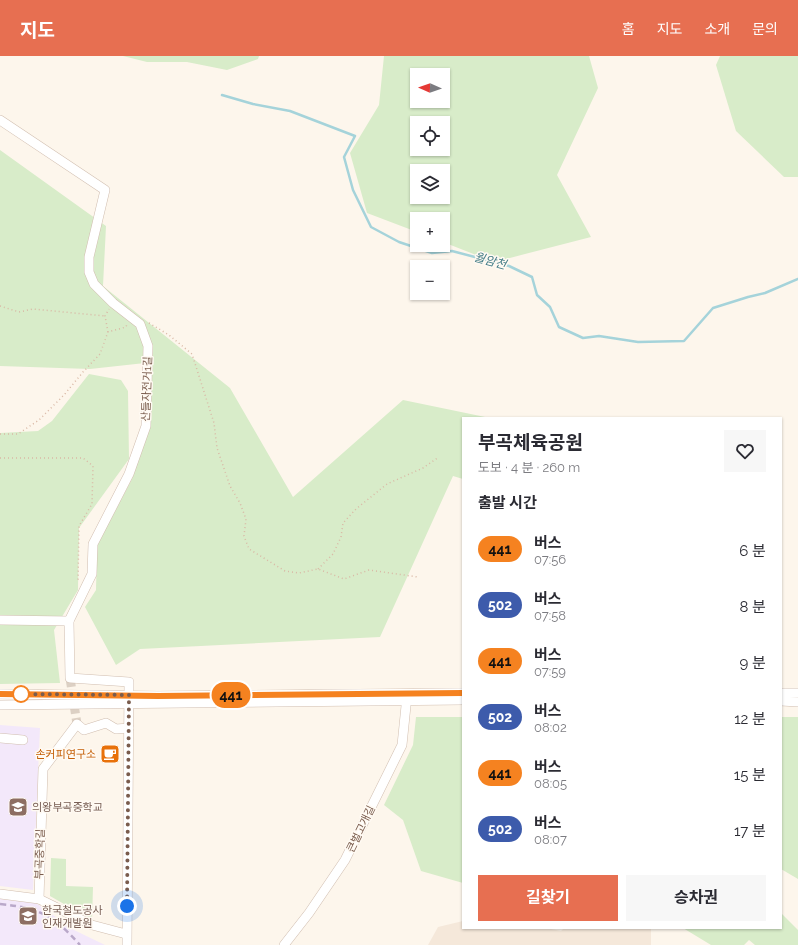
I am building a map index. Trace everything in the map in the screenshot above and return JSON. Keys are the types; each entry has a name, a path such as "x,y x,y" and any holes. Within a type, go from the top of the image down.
{"street":[{"name":"산들자전거1길","path":"0,120 104,190 89,257 89,272 94,284 114,303 140,324 148,346 146,426 129,474 93,544 92,574 69,621"},
{"path":"0,620 69,621 70,678 129,682 127,945"},
{"path":"0,705 129,700 407,697 462,693"},
{"path":"782,693 798,693"},
{"path":"0,694 129,700"},
{"path":"407,697 462,700"},
{"name":"큰벌고개길","path":"284,945 309,913 349,853 402,745 407,697"},
{"path":"782,701 798,702"},
{"name":"부곡중학길","path":"39,899 43,769 77,724 84,730 106,723 116,729 129,728"},
{"path":"0,738 23,740"},
{"path":"0,894 39,899 92,925 126,934"}],"path":[{"path":"0,434 18,434 39,420 64,395 82,372 100,354 108,332 105,316 114,303"},
{"path":"0,306 19,312 33,309 105,316"},
{"path":"108,332 126,327 132,318 143,320 169,336 192,354 214,423 217,448 230,486 240,503 246,518 244,536 249,549 285,571 299,573 318,569 344,579 369,570 418,577"},
{"path":"318,569 333,554 341,538 343,523 356,509 387,484 423,468 439,457"},
{"path":"0,458 83,458 93,466 92,504 79,526 78,586"}],"shaded area":[{"name":"의왕부곡중학교","path":"0,725 40,728 33,890 0,886"},
{"name":"한국철도공사 인재개발원","path":"0,899 36,903 74,930 105,945 0,945"},
{"path":"462,921 462,929 551,929 561,931 563,929 651,929 651,945 428,945 438,927"}],"green space":[{"path":"123,56 259,56 258,59 227,70 187,62 147,62"},
{"path":"384,56 589,56 598,88 557,175 591,237 494,262 450,245 450,212 410,212 410,229 367,213 350,153 379,105"},
{"path":"720,56 798,56 798,177 784,177 736,131 716,65"},
{"path":"0,150 106,226 103,286 230,388 293,497 403,400 485,417 462,417 462,479 453,476 380,637 140,649 116,665 85,607 96,590 97,545 132,479 151,423 145,363 90,369 0,366"},
{"path":"89,374 121,380 128,391 129,459 79,528 78,590 54,630 60,683 0,684 0,433 38,431 52,421"},
{"path":"416,717 462,717 462,883 421,871 403,820 384,805 413,745"},
{"path":"782,717 798,717 798,879 782,870"},
{"path":"51,858 66,859 66,886 93,887 92,920 50,896"},
{"path":"782,914 798,930 798,945 755,945 749,940 744,945 711,945 685,929 782,929"}],"waterway":[{"name":"월암천","path":"222,95 253,104 290,111 355,136 344,157 353,190 371,227 399,242 432,253 452,251 509,266 532,277 537,295 550,307 559,327 583,338 599,336 638,342 684,341 713,308 765,293 798,279"}],"tunnel":[{"path":"70,678 77,724"}],"railway":[{"path":"0,904 26,908 45,915 62,926 80,945"}],"bus line":[{"name":"441","path":"0,694 107,694 158,696 462,693"}],"place":[{"name":"손커피연구소","path":"110,754"},
{"name":"의왕부곡중학교","path":"18,807"},
{"name":"한국철도공사 인재개발원","path":"28,916"}],"route":[{"path":"21,694 129,695 127,906"}]}
